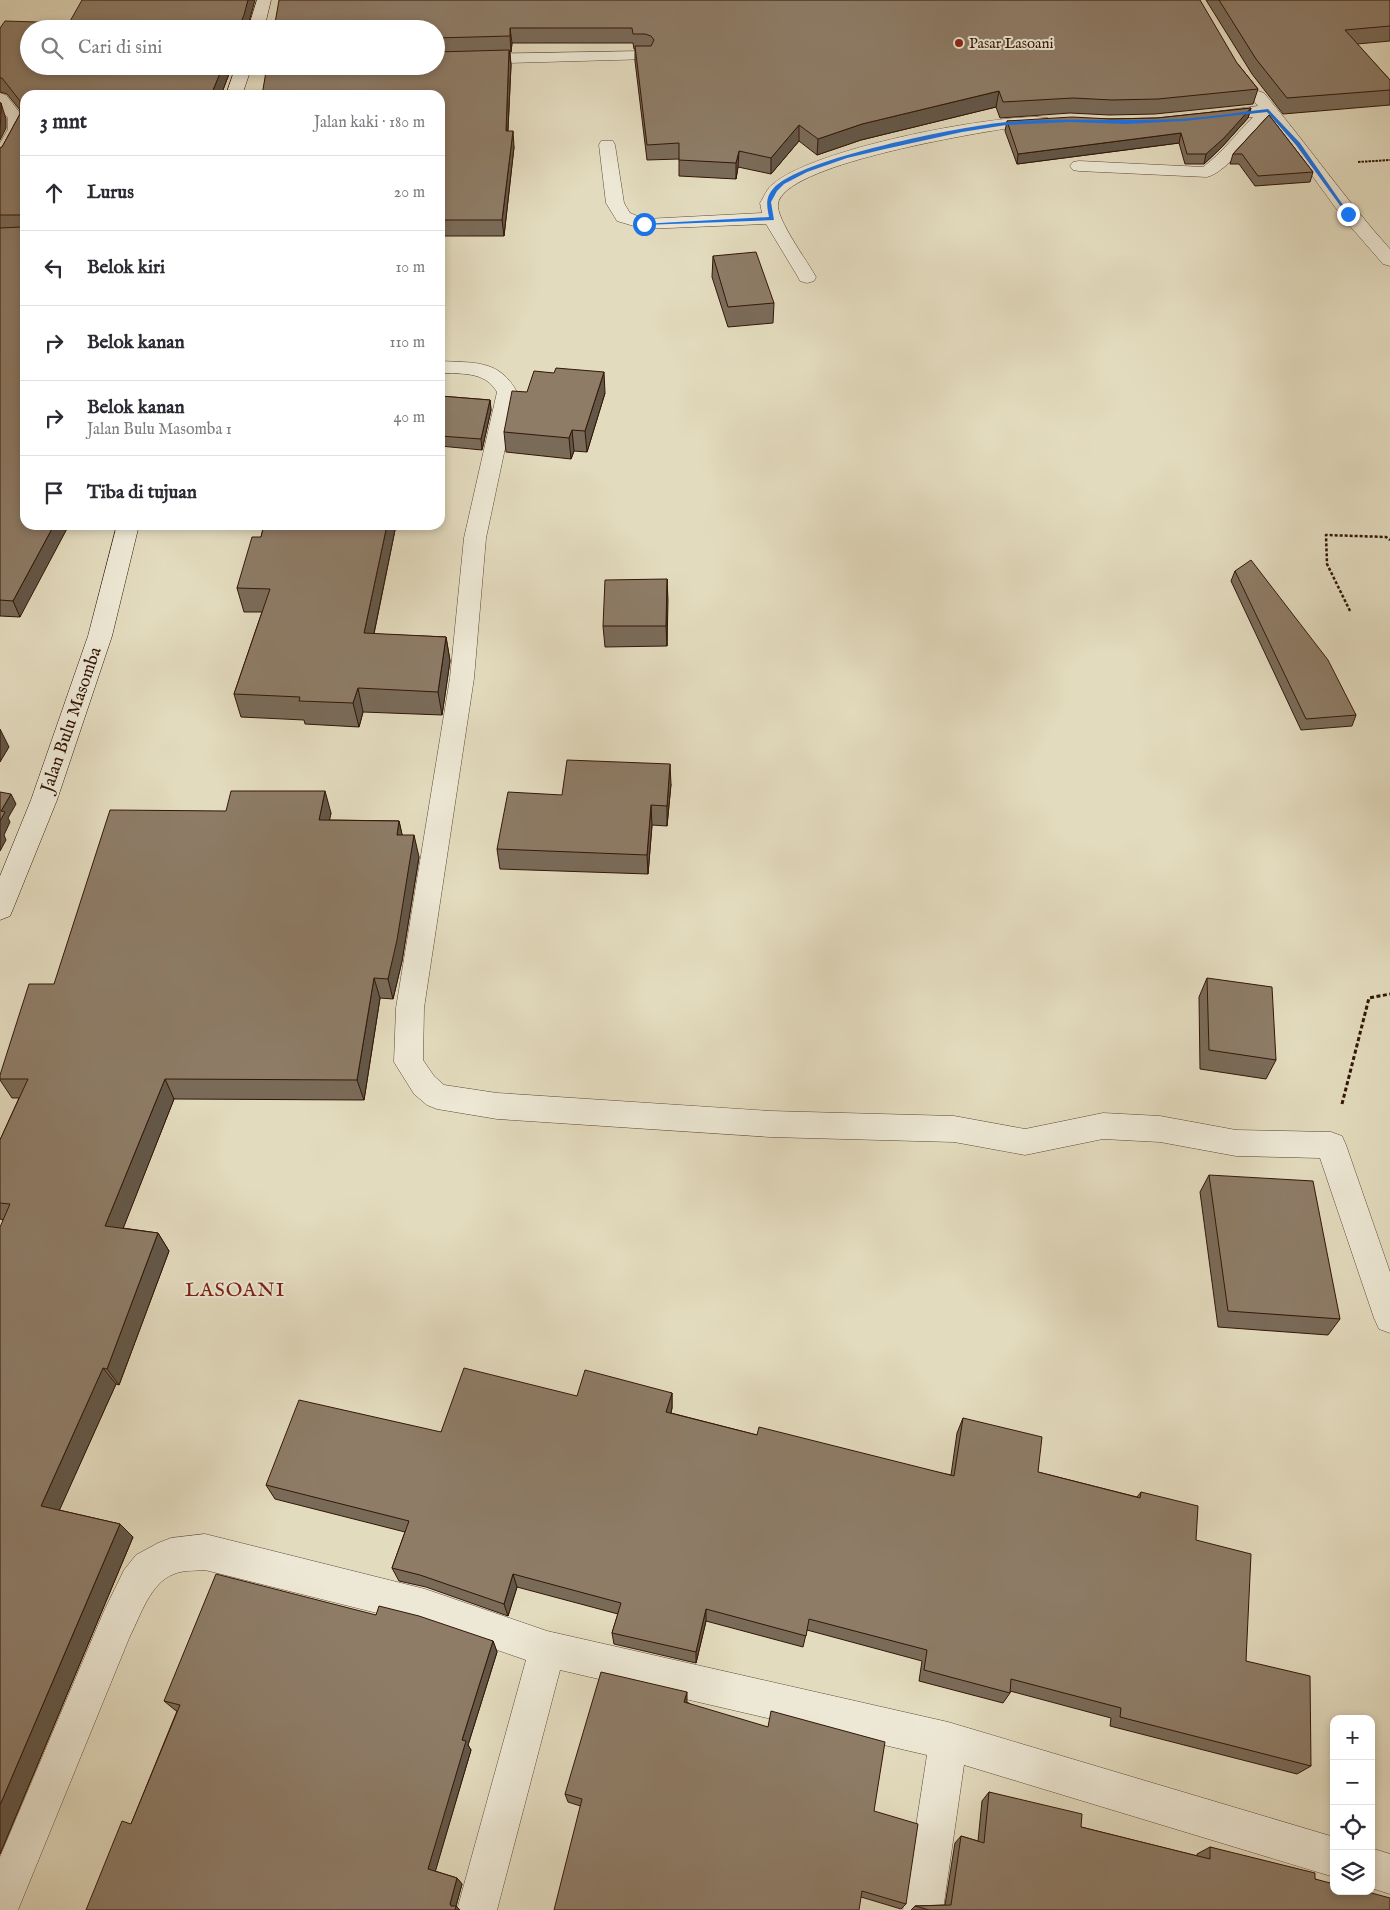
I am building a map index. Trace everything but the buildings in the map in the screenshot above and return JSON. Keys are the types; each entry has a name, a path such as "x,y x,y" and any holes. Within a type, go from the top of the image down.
{"street":[{"path":"258,20 264,0"},
{"path":"445,60 646,56"},
{"path":"236,90 241,75"},
{"path":"1248,83 1268,110 1298,144 1348,214 1390,260"},
{"path":"0,98 16,118 16,129 2,150"},
{"path":"1192,119 1268,110"},
{"path":"1079,166 1207,172 1225,159 1235,145 1268,110"},
{"path":"808,276 772,218 768,202 774,190 783,183 805,171 846,157 962,130 1006,124 1062,120"},
{"path":"607,145 615,203 623,217 644,224 772,218"},
{"path":"445,367 483,370 496,375 503,382 507,392 475,538 462,678 410,1008 408,1062 424,1085 437,1096 497,1106 770,1124 954,1129 1025,1142 1104,1126 1160,1129 1236,1143 1331,1145 1390,1318"},
{"name":"Jalan Bulu Masomba","path":"0,909 44,800 100,636 127,530"},
{"path":"0,1906 117,1624 137,1583 149,1568 171,1556 205,1552 425,1607 547,1648 948,1741 1330,1856"},
{"path":"477,1910 547,1648"},
{"path":"923,1910 948,1741"},
{"path":"1375,1869 1390,1874"}],"path":[{"path":"1350,611 1327,564 1326,534 1386,537 1390,540"},
{"path":"1331,1145 1369,998 1390,994"}],"place":[{"name":"Pasar Lasoani","path":"959,43"}],"district":[{"name":"LASOANI","path":"235,1290"}],"route":[{"path":"644,224 772,218 768,202 774,190 805,171 884,147 962,130 1006,124 1070,120 1126,123 1184,120 1268,110 1298,144 1348,214"}]}
